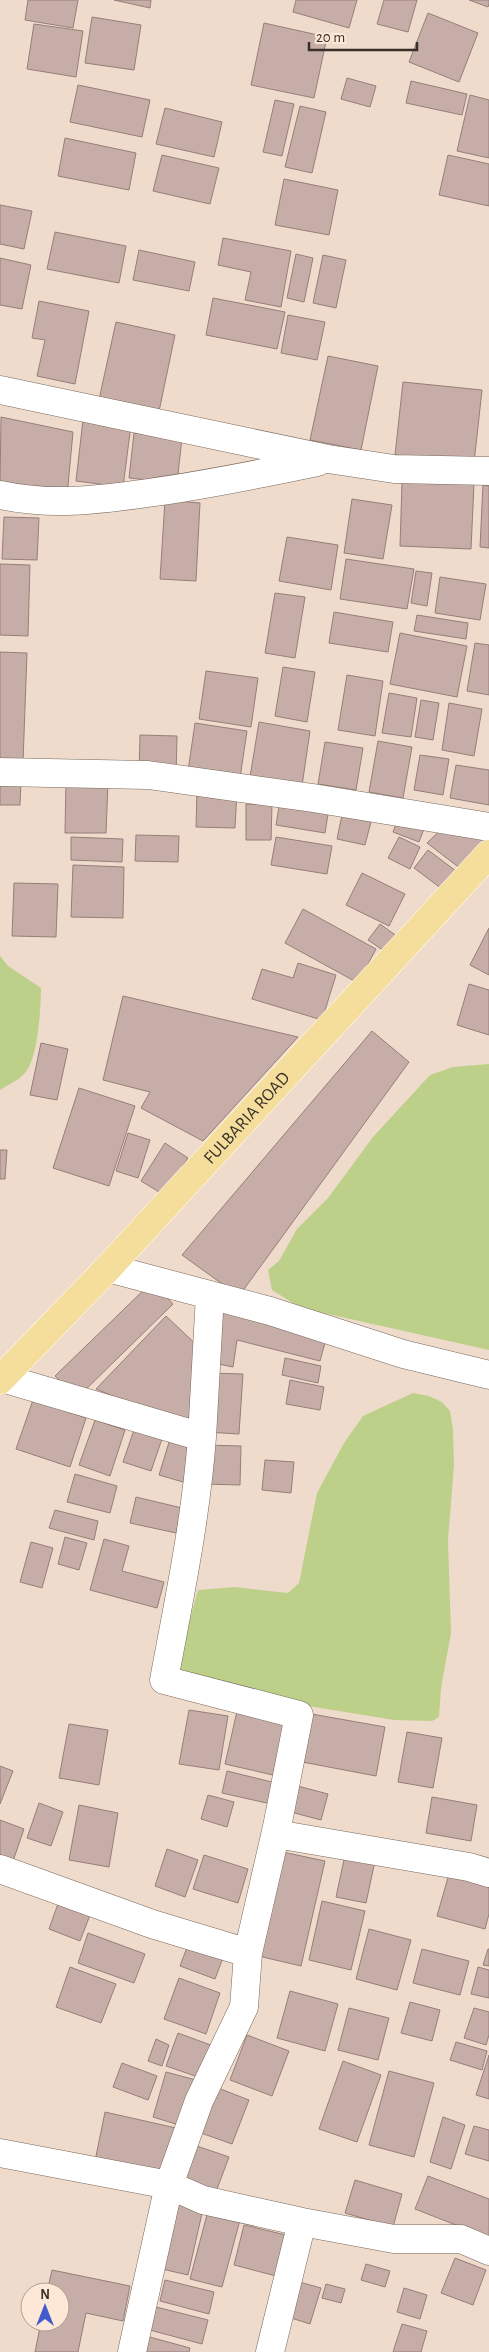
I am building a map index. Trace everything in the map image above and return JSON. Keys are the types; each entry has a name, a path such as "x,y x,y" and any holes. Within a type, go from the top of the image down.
{"main road":[{"name":"FULBARIA ROAD","path":"1,1379 108,1268 489,854"}],"street":[{"path":"0,390 328,459 394,469 489,471"},
{"path":"0,495 16,498 85,502 208,485 328,459"},
{"path":"0,772 148,775 313,798 489,827"},
{"path":"108,1268 270,1311 403,1354 489,1375"},
{"path":"132,2352 169,2185 199,2101 244,2007 248,1953 276,1834 299,1715 164,1680 183,1577 200,1461 210,1295"},
{"path":"1,1379 202,1437"},
{"path":"276,1834 469,1867 489,1873"},
{"path":"0,1869 152,1924 248,1953"},
{"path":"0,2153 169,2185 203,2200 302,2222 394,2239 460,2240 489,2251"},
{"path":"270,2352 302,2222"}],"shaded area":[{"path":"0,956 8,966 41,988 38,1034 28,1069 18,1079 0,1090"},
{"path":"489,1064 489,1350 301,1308 272,1290 268,1270 279,1261 297,1229 328,1198 373,1137 430,1075 453,1067"},
{"path":"413,1393 429,1396 442,1402 450,1411 453,1430 454,1465 448,1540 451,1633 441,1688 439,1717 432,1721 394,1720 302,1705 175,1673 198,1590 235,1587 288,1593 299,1583 317,1493 344,1443 363,1416"}],"building":[{"path":"28,0 78,0 73,28 25,20"},
{"path":"114,0 151,0 150,8"},
{"path":"296,0 357,0 349,28 293,12"},
{"path":"384,0 417,0 408,32 377,24"},
{"path":"469,0 489,0 489,4 488,7"},
{"path":"428,13 478,33 459,82 409,62"},
{"path":"92,17 141,25 134,70 85,63"},
{"path":"264,23 327,37 314,98 251,85"},
{"path":"34,24 83,31 76,77 27,69"},
{"path":"347,78 376,86 370,107 341,99"},
{"path":"411,81 467,94 462,115 406,103"},
{"path":"78,85 150,100 142,137 70,122"},
{"path":"470,95 489,100 489,158 457,151"},
{"path":"275,100 294,104 282,156 263,152"},
{"path":"300,106 326,112 312,173 285,167"},
{"path":"165,108 222,122 214,157 156,144"},
{"path":"65,138 136,153 129,190 58,176"},
{"path":"162,155 219,168 210,204 153,191"},
{"path":"448,155 489,164 489,206 439,195"},
{"path":"284,179 338,190 329,235 275,225"},
{"path":"0,205 32,211 24,249 0,244"},
{"path":"55,232 126,246 119,283 47,269"},
{"path":"223,238 291,251 281,307 245,300 251,272 218,265"},
{"path":"139,250 195,262 189,291 133,280"},
{"path":"296,254 313,258 304,302 287,298"},
{"path":"323,255 346,260 336,308 313,303"},
{"path":"0,258 31,265 22,309 0,305"},
{"path":"213,298 285,312 277,349 206,335"},
{"path":"39,301 89,311 75,384 37,376 45,340 32,338"},
{"path":"288,315 325,322 317,360 281,353"},
{"path":"116,322 175,335 158,416 98,404"},
{"path":"328,356 378,366 361,450 310,440"},
{"path":"403,382 482,390 474,463 395,455"},
{"path":"1,417 73,432 67,496 0,485"},
{"path":"83,420 131,425 123,487 76,481"},
{"path":"134,433 182,438 177,483 129,478"},
{"path":"402,482 474,484 471,549 400,546"},
{"path":"483,485 489,486 489,548 480,547"},
{"path":"352,499 392,505 383,559 344,553"},
{"path":"165,500 200,503 196,581 160,579"},
{"path":"4,517 39,518 37,560 2,559"},
{"path":"287,537 338,545 331,590 279,581"},
{"path":"346,559 414,569 407,609 340,599"},
{"path":"0,564 30,565 28,636 0,635"},
{"path":"416,571 432,573 427,606 411,603"},
{"path":"440,577 486,584 480,620 435,613"},
{"path":"275,593 305,597 295,658 265,653"},
{"path":"334,612 393,622 388,652 329,643"},
{"path":"417,615 468,623 466,639 414,631"},
{"path":"400,633 467,646 457,697 390,684"},
{"path":"475,643 489,645 489,695 467,691"},
{"path":"0,652 27,653 23,762 0,761"},
{"path":"283,667 315,672 307,722 275,716"},
{"path":"206,671 258,678 251,727 199,719"},
{"path":"347,675 383,681 375,736 338,730"},
{"path":"389,693 417,698 411,737 382,733"},
{"path":"421,700 439,703 433,740 415,737"},
{"path":"449,703 482,709 474,756 442,750"},
{"path":"259,722 310,731 302,786 250,777"},
{"path":"195,723 247,731 240,778 188,771"},
{"path":"140,735 177,736 176,777 139,775"},
{"path":"378,741 412,747 403,798 369,792"},
{"path":"325,742 363,748 356,790 318,784"},
{"path":"420,755 449,759 443,795 414,790"},
{"path":"456,765 489,770 489,805 450,798"},
{"path":"0,781 21,781 20,805 0,805"},
{"path":"66,781 108,783 106,833 65,833"},
{"path":"197,790 237,791 235,828 196,827"},
{"path":"281,795 330,802 325,833 276,825"},
{"path":"246,804 272,805 271,840 246,840"},
{"path":"342,815 371,822 365,845 337,839"},
{"path":"399,816 425,826 419,842 393,832"},
{"path":"447,824 489,839 461,869 427,843"},
{"path":"136,835 179,836 178,862 135,861"},
{"path":"71,837 123,839 122,862 71,860"},
{"path":"276,837 332,846 327,874 271,865"},
{"path":"399,837 420,847 410,869 388,858"},
{"path":"428,850 456,871 442,889 414,868"},
{"path":"73,865 124,867 123,918 71,917"},
{"path":"362,873 405,894 389,926 346,905"},
{"path":"14,883 58,884 56,937 12,936"},
{"path":"303,909 376,949 358,983 285,943"},
{"path":"380,924 401,939 390,955 368,940"},
{"path":"489,928 489,975 470,965"},
{"path":"298,963 336,975 322,1020 252,999 262,969 293,978"},
{"path":"469,984 489,990 489,1035 457,1025"},
{"path":"123,996 298,1037 203,1141 141,1108 150,1092 103,1080"},
{"path":"372,1031 409,1062 239,1296 182,1255"},
{"path":"41,1043 68,1049 57,1100 30,1095"},
{"path":"79,1088 135,1106 109,1186 53,1168"},
{"path":"128,1133 150,1140 138,1178 116,1171"},
{"path":"165,1143 188,1158 164,1195 141,1181"},
{"path":"0,1150 7,1150 5,1179 0,1179"},
{"path":"152,1282 173,1304 77,1398 55,1376"},
{"path":"217,1311 326,1339 320,1361 237,1340 233,1367 209,1362"},
{"path":"166,1316 201,1349 194,1430 96,1389"},
{"path":"285,1358 321,1366 318,1383 282,1375"},
{"path":"209,1373 243,1374 239,1434 206,1432"},
{"path":"290,1380 324,1387 320,1410 286,1404"},
{"path":"33,1400 86,1418 70,1467 16,1449"},
{"path":"95,1420 125,1430 110,1476 79,1465"},
{"path":"135,1427 163,1436 151,1471 123,1462"},
{"path":"170,1439 194,1445 183,1482 159,1475"},
{"path":"205,1445 241,1446 240,1485 204,1484"},
{"path":"265,1460 294,1462 291,1493 262,1490"},
{"path":"75,1474 117,1486 110,1513 67,1502"},
{"path":"136,1497 182,1508 176,1533 130,1523"},
{"path":"55,1510 98,1521 94,1540 49,1528"},
{"path":"65,1537 87,1543 79,1570 58,1564"},
{"path":"104,1539 129,1546 122,1571 164,1582 157,1608 90,1590"},
{"path":"31,1542 53,1548 42,1588 20,1582"},
{"path":"238,1707 286,1718 273,1775 225,1764"},
{"path":"189,1710 228,1716 219,1770 179,1764"},
{"path":"306,1713 385,1727 376,1776 297,1761"},
{"path":"69,1724 108,1730 99,1785 59,1778"},
{"path":"407,1732 442,1738 433,1788 398,1782"},
{"path":"0,1766 13,1771 0,1804"},
{"path":"227,1771 276,1783 271,1804 222,1793"},
{"path":"294,1785 328,1794 321,1820 287,1811"},
{"path":"208,1795 234,1802 227,1827 201,1819"},
{"path":"432,1797 477,1805 471,1841 426,1833"},
{"path":"39,1803 63,1812 51,1846 27,1838"},
{"path":"79,1805 118,1813 109,1867 69,1860"},
{"path":"0,1820 24,1829 12,1864 0,1859"},
{"path":"167,1849 198,1860 185,1897 155,1886"},
{"path":"278,1851 325,1861 301,1966 254,1955"},
{"path":"204,1855 248,1869 238,1903 193,1889"},
{"path":"345,1855 375,1861 366,1903 336,1897"},
{"path":"449,1874 489,1886 489,1914 485,1929 437,1916"},
{"path":"60,1898 92,1910 80,1941 49,1929"},
{"path":"322,1901 365,1911 351,1970 309,1960"},
{"path":"369,1929 411,1940 397,1990 356,1979"},
{"path":"88,1933 145,1954 134,1983 78,1963"},
{"path":"189,1942 224,1955 215,1979 180,1966"},
{"path":"422,1949 469,1961 460,1995 413,1983"},
{"path":"489,1949 489,1966 483,1965"},
{"path":"70,1967 116,1984 101,2023 56,2007"},
{"path":"478,1967 489,1970 489,1998 471,1994"},
{"path":"179,1978 220,1993 206,2034 164,2019"},
{"path":"290,1991 338,2004 325,2051 277,2038"},
{"path":"410,2002 440,2010 432,2041 401,2033"},
{"path":"349,2008 389,2018 378,2060 338,2050"},
{"path":"474,2008 489,2012 489,2035 486,2045 464,2038"},
{"path":"178,2033 216,2047 204,2079 166,2066"},
{"path":"247,2035 289,2051 272,2096 230,2080"},
{"path":"156,2039 169,2045 162,2066 148,2061"},
{"path":"456,2042 487,2051 482,2070 450,2060"},
{"path":"489,2055 489,2099 476,2095"},
{"path":"343,2061 381,2075 357,2142 319,2129"},
{"path":"122,2063 157,2076 148,2100 113,2087"},
{"path":"389,2071 434,2083 414,2157 369,2145"},
{"path":"166,2072 196,2080 182,2126 153,2117"},
{"path":"218,2088 249,2100 232,2144 201,2133"},
{"path":"105,2112 176,2128 165,2177 95,2161"},
{"path":"443,2117 465,2125 451,2169 430,2162"},
{"path":"474,2126 489,2130 489,2161 465,2154"},
{"path":"194,2145 229,2157 214,2197 179,2184"},
{"path":"428,2176 489,2199 489,2238 415,2209"},
{"path":"355,2180 402,2194 393,2227 345,2213"},
{"path":"178,2203 203,2209 188,2275 162,2269"},
{"path":"208,2211 240,2220 222,2287 190,2279"},
{"path":"244,2225 290,2236 280,2277 234,2265"},
{"path":"455,2258 486,2270 473,2305 441,2293"},
{"path":"366,2264 390,2271 385,2287 361,2280"},
{"path":"52,2270 130,2286 123,2321 86,2313 78,2352 35,2352 39,2332 70,2332 70,2282 49,2282"},
{"path":"165,2280 214,2292 209,2314 160,2301"},
{"path":"296,2281 321,2288 310,2324 285,2316"},
{"path":"326,2284 345,2289 341,2303 322,2298"},
{"path":"404,2288 427,2295 420,2319 397,2312"},
{"path":"152,2306 208,2320 202,2344 146,2329"},
{"path":"402,2324 427,2331 421,2352 393,2352"},
{"path":"146,2336 190,2348 189,2352 142,2352"}]}
